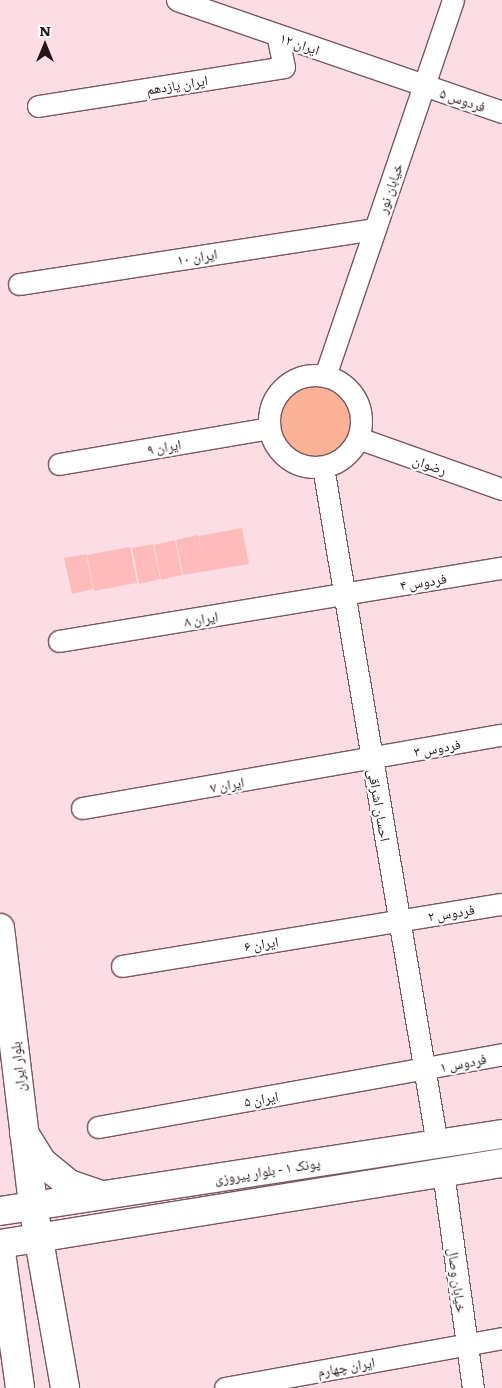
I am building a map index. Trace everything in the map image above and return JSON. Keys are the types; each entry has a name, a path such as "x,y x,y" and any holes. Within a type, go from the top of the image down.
{"main road":[{"name":"بلوار ایران","path":"0,928 32,1206 38,1238"},
{"path":"24,1133 42,1162 69,1184 102,1196"},
{"name":"پونک ۱ - بلوار پیروزی","path":"0,1211 502,1134"},
{"path":"20,1388 5,1319 0,1245 502,1163"},
{"path":"38,1238 65,1388"}],"street":[{"name":"ایران ۱۲","path":"177,0 424,85"},
{"name":"خیابان نور","path":"325,376 453,0"},
{"name":"ایران یازدهم","path":"38,106 284,67 277,35"},
{"name":"فردوس ۵","path":"424,85 502,112"},
{"name":"ایران ۱۰","path":"19,284 375,228"},
{"path":"325,376 340,382 352,393 359,407 361,423 358,438 350,452 337,462 322,466 294,462 274,442 269,428 269,414 283,388 303,377 325,376"},
{"name":"ایران ۹","path":"59,464 269,428"},
{"name":"رضوان","path":"358,438 502,489"},
{"name":"احسان اشراقی","path":"322,466 437,1144"},
{"name":"فردوس ۴","path":"344,594 502,568"},
{"name":"ایران ۸","path":"58,641 344,594"},
{"name":"فردوس ۳","path":"372,759 502,736"},
{"name":"ایران ۷","path":"82,808 372,759"},
{"name":"فردوس ۲","path":"399,920 502,904"},
{"name":"ایران ۶","path":"122,966 399,920"},
{"name":"فردوس ۱","path":"424,1069 502,1054"},
{"name":"ایران ۵","path":"98,1127 424,1069"},
{"name":"خیابان وصال","path":"443,1172 473,1388"},
{"name":"ایران چهارم","path":"225,1388 502,1338"}],"shaded area":[{"path":"315,375 324,376 341,383 353,395 360,412 360,430 353,447 341,459 324,466 315,467 306,466 289,459 277,447 270,430 269,421 270,412 277,395 289,383 306,376"}],"building":[{"path":"242,528 249,564 183,575 176,540 198,535 202,556 199,536"},
{"path":"175,540 182,575 161,580 154,545"},
{"path":"153,544 160,579 139,584 132,548"},
{"path":"130,547 137,583 94,591 87,555"},
{"path":"86,554 93,589 72,594 64,558"}]}
